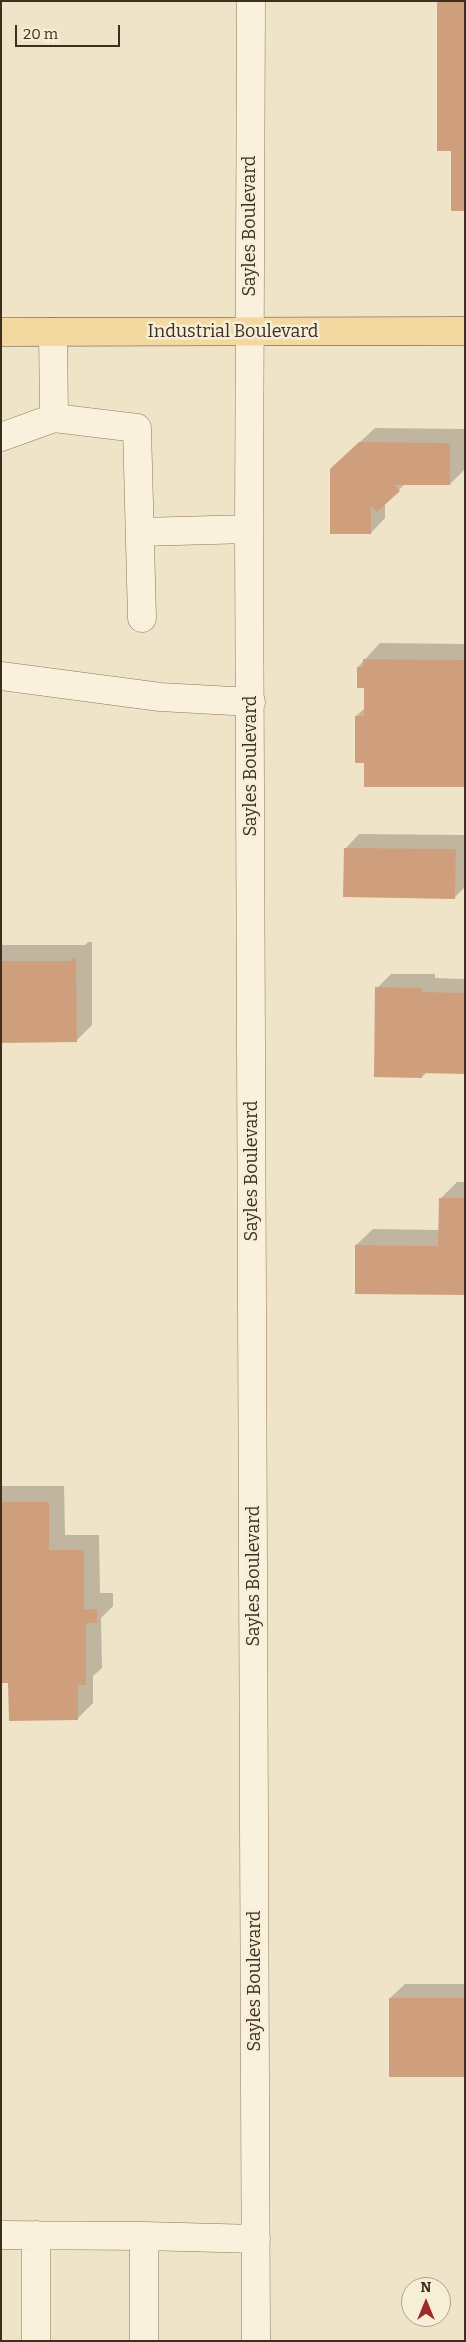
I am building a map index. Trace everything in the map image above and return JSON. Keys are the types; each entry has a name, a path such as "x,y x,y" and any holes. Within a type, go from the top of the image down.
{"main road":[{"name":"Industrial Boulevard","path":"1,332 465,331"}],"street":[{"name":"Sayles Boulevard","path":"251,1 249,529 256,2341"},
{"path":"53,332 54,418"},
{"path":"1,436 54,418 137,428 142,618"},
{"path":"141,532 249,529"},
{"path":"1,676 160,697 251,702"},
{"path":"1,2235 256,2239"},
{"path":"36,2235 36,2341"},
{"path":"144,2236 144,2341"}],"building":[{"path":"437,1 465,1 465,211 451,211 451,151 437,151"},
{"path":"359,442 450,443 450,485 395,485 400,491 377,512 371,506 371,534 330,534 330,469"},
{"path":"363,659 465,660 465,787 364,787 364,763 355,763 355,716 364,716 364,688 357,688 357,667 363,667"},
{"path":"344,848 456,849 455,899 343,897"},
{"path":"71,958 76,958 77,1042 1,1043 1,961 71,961"},
{"path":"375,987 422,988 422,992 465,993 465,1074 422,1073 422,1078 374,1077"},
{"path":"439,1198 465,1198 465,1295 355,1294 355,1245 438,1246"},
{"path":"1,1502 49,1502 49,1550 84,1550 84,1609 97,1609 97,1623 86,1623 86,1685 78,1685 78,1720 9,1721 8,1683 1,1683"},
{"path":"389,1998 465,1998 465,2077 389,2077"}]}
